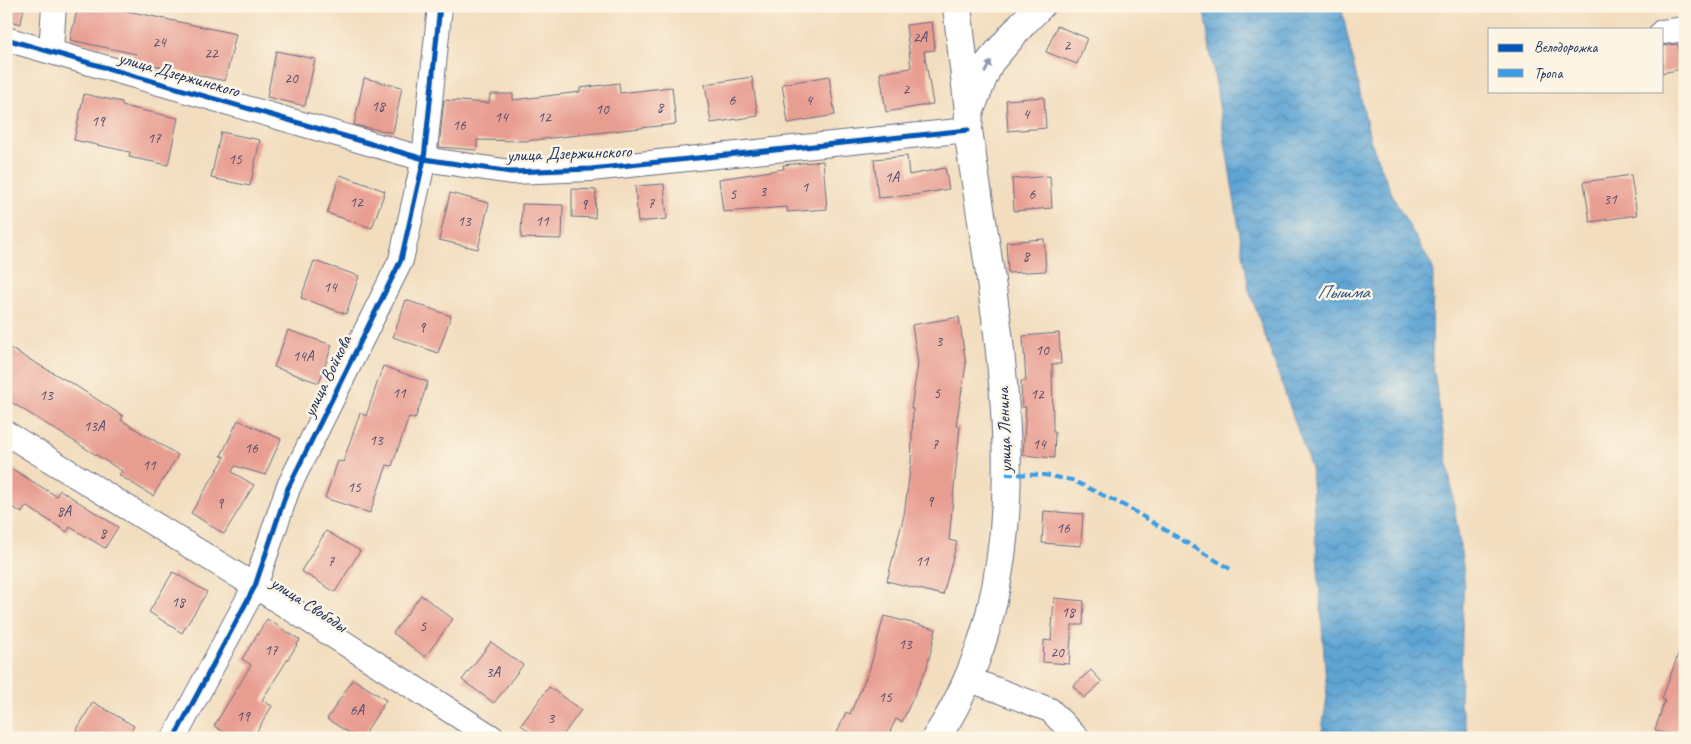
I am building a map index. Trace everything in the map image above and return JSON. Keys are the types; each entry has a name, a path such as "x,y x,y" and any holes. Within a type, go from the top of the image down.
{"main road":[{"name":"улица Ленина","path":"936,738 968,678 990,617 1005,526 1007,407 969,121 957,6"},
{"path":"969,121 989,63 1040,6"}],"street":[{"path":"52,51 54,6"},
{"name":"улица Войкова","path":"174,738 255,586 288,488 401,260 424,160 440,6"},
{"path":"1664,32 1685,29"},
{"name":"улица Дзержинского","path":"6,39 424,160 512,172 591,170 969,121"},
{"name":"улица Свободы","path":"6,433 255,586 493,738"},
{"path":"968,678 1050,710 1077,738"}],"water":[{"name":"Пышма","path":"1203,6 1341,6 1370,139 1394,199 1433,268 1432,359 1464,572 1460,704 1469,738 1321,738 1327,697 1311,468 1249,290"}],"building":[{"path":"6,6 24,6 21,24 6,20"},
{"path":"78,6 118,6 118,9 236,34 225,81 134,61 136,54 70,40"},
{"path":"932,22 935,50 924,51 933,104 886,112 880,73 911,68 906,25"},
{"path":"1057,26 1087,38 1077,64 1046,52"},
{"path":"1678,44 1682,69 1664,73 1664,46"},
{"path":"276,51 315,59 305,106 267,97"},
{"path":"829,76 835,115 788,123 782,84"},
{"path":"752,77 758,116 711,123 705,84"},
{"path":"364,78 402,87 393,133 354,125"},
{"path":"619,83 620,93 672,87 676,124 525,141 477,140 477,150 439,147 444,100 489,103 490,94 513,94 513,100 580,92 580,88"},
{"path":"84,94 122,102 122,106 178,118 168,165 129,157 130,152 74,140"},
{"path":"1044,97 1046,128 1008,131 1006,100"},
{"path":"221,132 260,140 250,186 211,178"},
{"path":"907,156 909,175 945,168 949,189 914,195 878,198 874,159"},
{"path":"823,161 827,209 787,212 787,207 723,212 719,179 784,169 783,165"},
{"path":"340,175 385,191 372,228 327,213"},
{"path":"1631,175 1637,215 1590,222 1584,182"},
{"path":"1050,176 1052,208 1014,211 1012,179"},
{"path":"664,184 667,219 638,222 635,186"},
{"path":"572,189 596,190 595,218 572,217"},
{"path":"450,193 489,203 478,249 439,240"},
{"path":"522,204 563,205 562,239 521,238"},
{"path":"1044,239 1046,271 1008,273 1006,242"},
{"path":"314,261 359,276 346,314 301,298"},
{"path":"406,300 451,316 438,353 393,337"},
{"path":"959,317 966,365 956,425 960,426 949,540 957,542 943,595 887,581 904,515 911,462 913,409 911,408 918,364 912,325"},
{"path":"288,330 332,345 319,383 274,367"},
{"path":"1059,333 1061,364 1052,364 1053,432 1055,432 1054,458 1023,455 1026,407 1022,407 1021,381 1026,381 1023,336"},
{"path":"6,346 76,386 123,416 121,420 178,455 153,496 119,475 122,471 6,399"},
{"path":"383,366 428,382 415,419 409,417 392,466 387,465 370,513 325,498 338,461 343,462 360,413 366,416"},
{"path":"238,420 281,439 265,475 235,466 232,472 254,485 224,534 191,513 225,457 221,456"},
{"path":"6,465 56,496 60,490 118,527 105,548 70,527 67,532 26,506 22,513 6,503"},
{"path":"1044,511 1083,514 1081,546 1042,543"},
{"path":"326,531 360,551 335,592 301,571"},
{"path":"173,572 207,592 182,633 149,612"},
{"path":"421,595 453,619 425,657 393,633"},
{"path":"1054,598 1084,601 1083,625 1072,625 1069,664 1043,662 1044,640 1051,641"},
{"path":"884,616 936,629 927,667 902,722 896,719 887,738 835,738 846,712 850,714 870,668"},
{"path":"267,619 300,640 262,700 272,706 253,738 233,738 214,726 251,665 242,659"},
{"path":"1683,641 1685,722 1679,738 1677,738 1655,730 1665,700 1662,699"},
{"path":"491,642 523,665 494,703 462,680"},
{"path":"1091,670 1102,682 1084,698 1073,686"},
{"path":"353,679 386,700 362,738 357,738 327,719"},
{"path":"549,687 581,710 561,738 538,738 521,725"},
{"path":"93,702 134,726 127,738 72,738"}],"marked path":[{"path":"1006,474 1044,475 1072,480 1127,507 1232,570"}],"cycle path":[{"path":"174,738 255,586 288,488 401,260 424,159 440,6"},
{"path":"6,39 424,159 511,172 591,169 968,130"}]}
